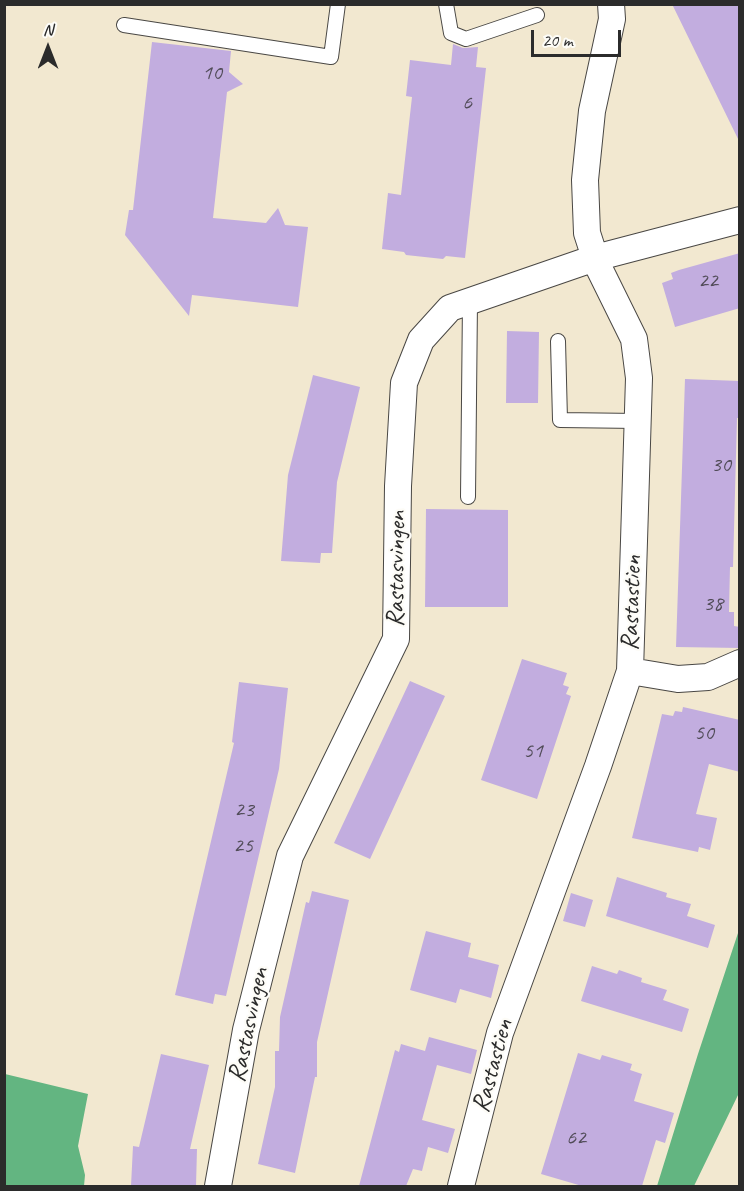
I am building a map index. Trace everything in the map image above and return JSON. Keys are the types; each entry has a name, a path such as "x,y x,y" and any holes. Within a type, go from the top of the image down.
{"street":[{"name":"Rastastien","path":"461,1186 500,1033 630,672 639,378 634,339 595,258 587,233 585,180 592,111 612,19 611,4"},
{"name":"Rastasvingen","path":"218,1186 246,1029 290,856 396,639 398,486 404,383 421,340 450,308 595,258 740,220"},
{"path":"630,672 678,679 708,677 740,663"}],"lane":[{"path":"124,25 331,57 338,4"},
{"path":"446,4 451,33 466,39 537,15"},
{"path":"468,497 470,301"},
{"path":"558,341 560,420 638,421"}],"green space":[{"path":"739,930 739,1093 694,1186 657,1186 698,1054"},
{"path":"5,1074 88,1094 78,1146 85,1175 84,1186 5,1186"}],"building":[{"path":"672,4 740,4 740,143"},
{"path":"152,42 231,51 229,72 243,84 227,92 213,218 266,223 278,208 285,225 308,227 298,307 192,295 189,316 125,235 129,210 133,210"},
{"path":"453,44 463,48 478,47 476,67 486,68 465,258 446,256 443,259 406,255 404,252 382,249 388,193 401,195 412,97 406,96 410,60 451,65"},
{"path":"740,253 740,308 675,327 662,283 673,279 671,273"},
{"path":"507,331 539,332 538,403 506,403"},
{"path":"313,375 360,387 337,482 332,553 321,553 320,563 281,561 288,475"},
{"path":"685,379 740,381 733,567 730,567 729,612 734,612 734,626 740,627 740,648 676,647"},
{"path":"426,509 508,510 508,607 425,607"},
{"path":"522,659 567,673 563,685 569,687 566,694 571,696 537,799 481,780"},
{"path":"410,681 445,696 370,859 334,843"},
{"path":"239,682 288,688 279,769 226,996 215,994 213,1004 175,995 234,743 232,742"},
{"path":"683,707 740,720 740,772 709,764 696,814 717,818 710,850 699,847 698,852 632,838 662,714 673,716 675,711 682,712"},
{"path":"617,877 667,893 666,897 691,904 687,916 715,925 708,948 606,916"},
{"path":"312,891 349,900 317,1042 317,1077 315,1077 295,1173 258,1164 275,1087 275,1051 279,1051 280,1017 306,902 309,903"},
{"path":"571,893 593,900 585,927 563,921"},
{"path":"426,931 471,943 468,957 499,965 491,998 460,989 456,1003 410,990"},
{"path":"592,966 617,974 619,970 642,978 641,982 667,990 663,1000 689,1009 682,1032 581,1001"},
{"path":"429,1037 477,1050 471,1074 437,1065 422,1120 455,1129 448,1153 428,1147 422,1171 413,1169 406,1186 359,1186 395,1050 399,1052 401,1044 425,1051"},
{"path":"578,1053 600,1060 602,1055 632,1064 630,1070 642,1074 634,1101 674,1113 665,1143 656,1140 642,1186 582,1186 541,1174"},
{"path":"161,1054 209,1065 190,1149 197,1149 196,1186 131,1186 133,1146 139,1147"}]}
